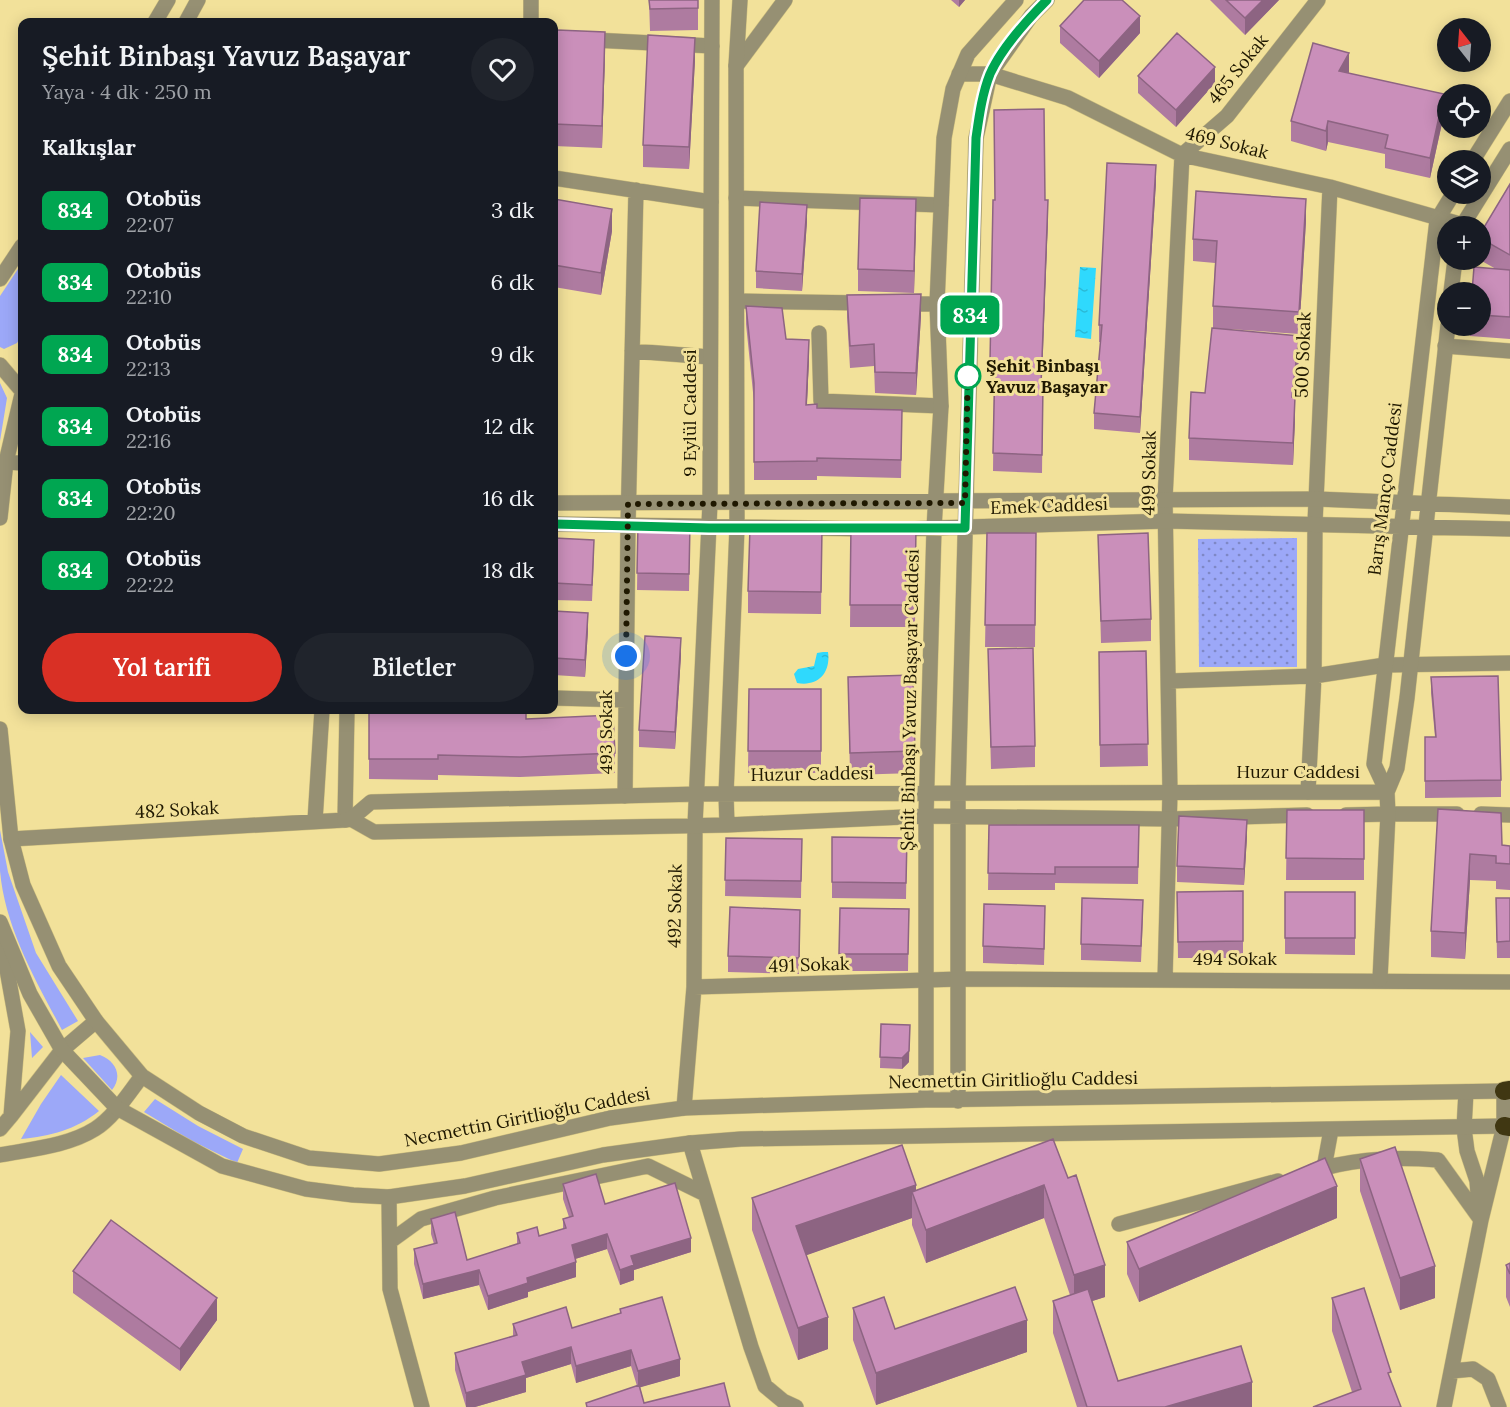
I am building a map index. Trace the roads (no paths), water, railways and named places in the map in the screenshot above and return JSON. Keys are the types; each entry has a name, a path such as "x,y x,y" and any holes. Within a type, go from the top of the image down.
{"street":[{"path":"157,18 168,0"},
{"path":"188,18 198,0"},
{"path":"531,0 531,18"},
{"name":"9 Eylül Caddesi","path":"695,825 710,503 712,0"},
{"path":"727,825 726,794 737,528 736,66 740,0"},
{"path":"736,66 785,0"},
{"name":"Şehit Binbaşı Yavuz Başayar Caddesi","path":"926,1100 926,816 934,529 941,406 937,304 940,205 948,108 959,74 968,54 986,30 1016,0"},
{"path":"958,1101 960,816 958,792 976,138 990,74 1031,16 1047,0"},
{"name":"465 Sokak","path":"1182,155 1227,116 1318,0"},
{"path":"558,38 712,46"},
{"name":"469 Sokak","path":"959,74 990,74 1068,98 1182,155 1330,187 1437,219"},
{"path":"1479,150 1510,101"},
{"path":"1469,216 1510,149"},
{"name":"499 Sokak","path":"1165,979 1170,792 1170,681 1165,499 1182,155"},
{"path":"558,179 711,201"},
{"name":"500 Sokak","path":"1308,792 1314,676 1315,523 1330,187"},
{"name":"493 Sokak","path":"625,796 627,525 636,190"},
{"path":"736,198 940,205"},
{"name":"Barış Manço Caddesi","path":"1380,979 1388,814 1387,792 1374,764 1437,219"},
{"path":"0,279 18,252"},
{"path":"737,301 937,304"},
{"path":"819,333 820,401 941,406"},
{"name":"Barış Manço Caddesi","path":"1387,792 1397,768 1446,336"},
{"path":"1445,346 1510,351"},
{"path":"632,351 710,357"},
{"path":"0,365 18,388"},
{"path":"0,518 3,465 18,426"},
{"path":"3,465 18,464"},
{"name":"Emek Caddesi","path":"558,503 965,503 1317,499 1510,507"},
{"name":"Emek Caddesi","path":"558,524 709,528 934,529 1167,521 1510,529"},
{"path":"1170,681 1314,676 1385,665 1510,663"},
{"path":"558,698 626,700"},
{"path":"315,821 322,714"},
{"path":"347,714 348,820 374,832 727,825 926,816 1169,819 1388,814 1510,815"},
{"name":"Necmettin Giritlioğlu Caddesi","path":"0,729 11,838 23,885 59,966 96,1021 142,1076 199,1113 243,1136 309,1158 379,1164 461,1153 610,1118 684,1108 926,1100 1508,1091"},
{"name":"Huzur Caddesi","path":"348,820 371,802 698,794 1387,792"},
{"name":"482 Sokak","path":"11,838 348,820"},
{"name":"492 Sokak","path":"684,1108 694,987 695,825"},
{"path":"0,922 30,994 62,1050 117,1108 222,1166 306,1189 389,1197 465,1186 603,1155 690,1143 946,1134 1508,1126"},
{"path":"0,931 18,1031 11,1116"},
{"name":"494 Sokak","path":"960,979 1380,979 1510,982"},
{"name":"491 Sokak","path":"694,987 960,979"},
{"path":"0,1129 62,1050 96,1021"},
{"path":"0,1155 72,1140 96,1128 117,1108 142,1076"},
{"path":"1444,1407 1481,1220 1508,1126 1508,1091"},
{"path":"1467,1092 1464,1128 1467,1151 1477,1181 1481,1220"},
{"path":"1324,1168 1331,1130"},
{"path":"690,1143 770,1407"},
{"path":"1119,1224 1356,1160 1396,1156 1438,1160 1481,1220"},
{"path":"392,1240 421,1219 517,1193 648,1166 705,1194"},
{"path":"389,1197 392,1240 390,1289 422,1407"},
{"path":"1452,1371 1473,1369 1488,1379 1499,1407"},
{"path":"765,1386 783,1401 796,1407"}],"water":[{"path":"1080,267 1096,268 1091,339 1075,337"},
{"path":"828,652 828,660 822,677 811,683 797,683 794,674 798,669 814,666 817,653"}],"place":[{"name":"Şehit Binbaşı Yavuz Başayar","path":"968,376"}]}
